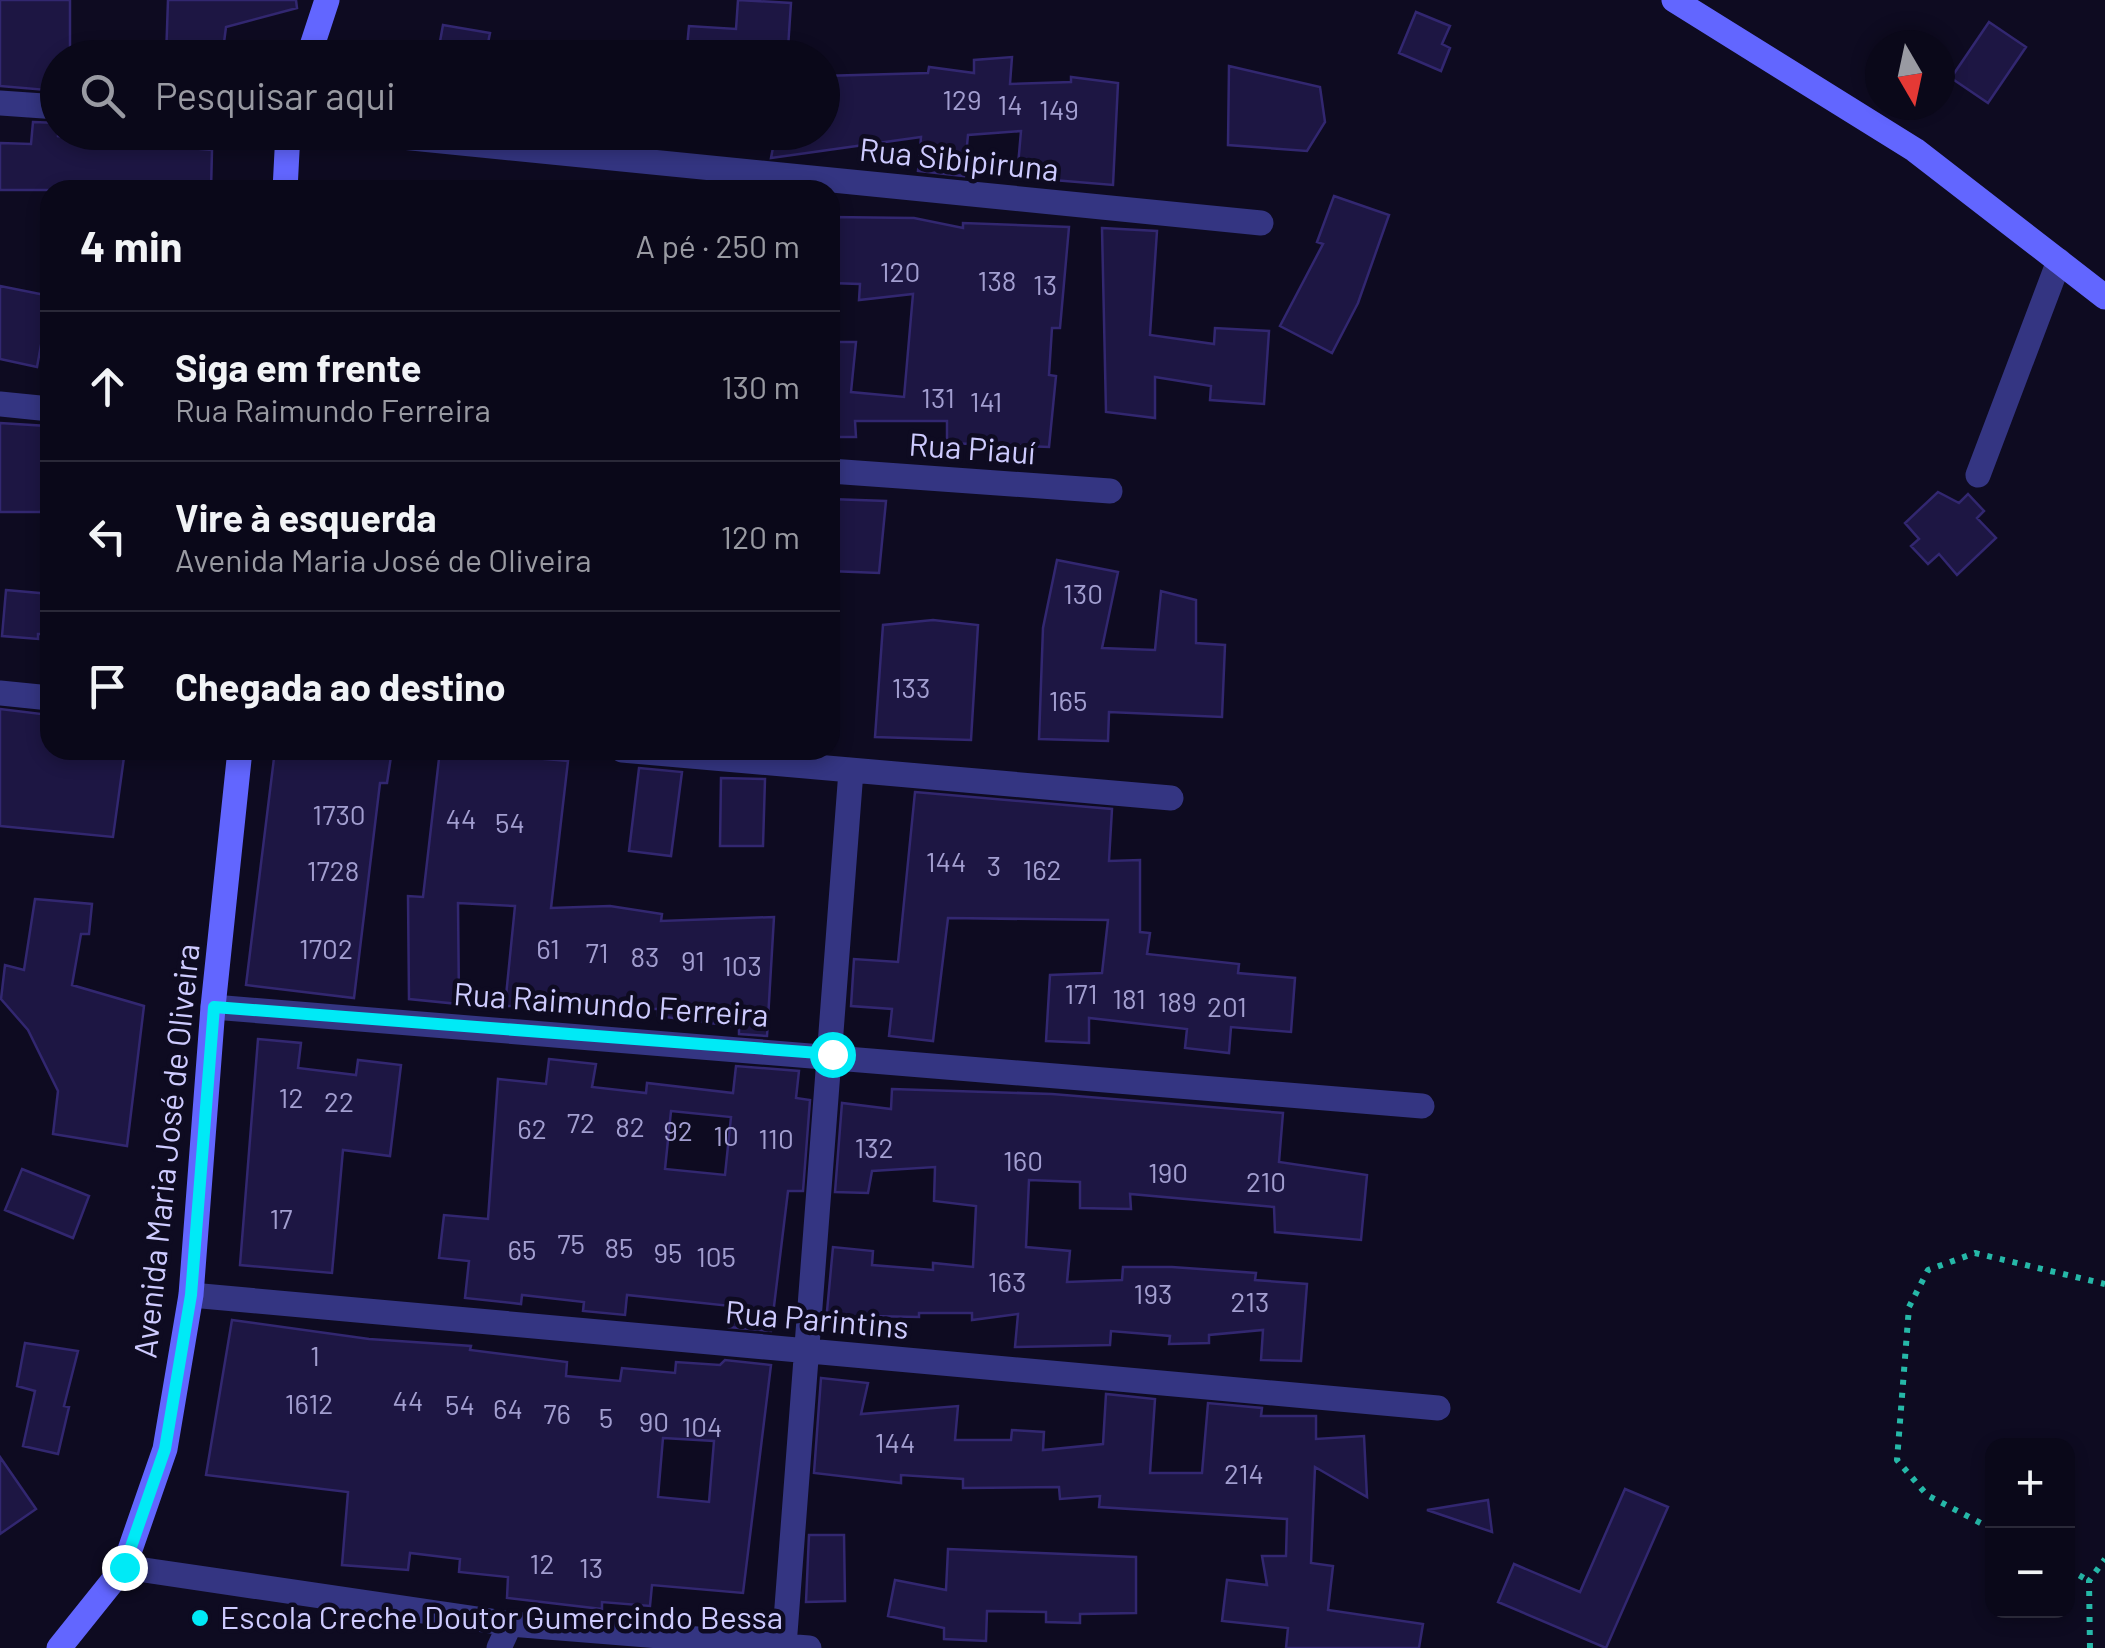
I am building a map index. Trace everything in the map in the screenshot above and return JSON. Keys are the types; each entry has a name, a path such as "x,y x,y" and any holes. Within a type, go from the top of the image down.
{"street":[{"path":"314,40 327,0"},
{"path":"1674,0 1915,150 2105,297"},
{"path":"0,103 40,106"},
{"path":"286,180 287,150"},
{"name":"Rua Sibipiruna","path":"532,150 831,180"},
{"name":"Rua Sibipiruna","path":"840,181 1261,223"},
{"path":"1978,476 2058,261"},
{"path":"0,404 40,407"},
{"name":"Rua Piauí","path":"840,471 1110,492"},
{"path":"0,693 40,697"},
{"name":"Avenida Maria José de Oliveira","path":"59,1648 124,1567 165,1449 191,1295 239,760"},
{"path":"731,760 1171,798"},
{"path":"124,1567 510,1624 797,1647 805,1352 832,1054 850,771"},
{"name":"Rua Raimundo Ferreira","path":"214,1007 832,1054 1422,1106"},
{"name":"Rua Parintins","path":"191,1295 1438,1408"},
{"path":"499,1648 510,1624"}],"path":[{"path":"1988,1528 1927,1494 1897,1460 1909,1307 1928,1270 1975,1253 2105,1284"},
{"path":"2090,1648 2089,1581 2105,1558"},
{"path":"2075,1574 2089,1581"}],"building":[{"path":"0,0 70,0 70,40 40,40 40,89 0,86"},
{"path":"168,0 296,0 297,8 226,27 224,40 167,40"},
{"path":"738,0 791,3 789,40 688,40 689,26 736,29"},
{"path":"1416,12 1450,26 1442,44 1450,48 1441,71 1399,53"},
{"path":"1989,22 2026,47 1988,103 1955,81 1955,72"},
{"path":"443,25 490,33 489,40 440,40"},
{"path":"1012,57 1010,84 1071,82 1071,77 1118,83 1113,185 1017,177 1021,131 968,135 964,176 918,171 921,137 840,148 840,75 928,73 929,67 974,73 974,60"},
{"path":"1229,66 1320,87 1325,122 1307,151 1228,145"},
{"path":"33,122 40,122 40,150 212,150 211,180 40,180 40,190 0,190 0,143 31,144"},
{"path":"773,150 828,150 771,158"},
{"path":"1334,196 1389,215 1358,303 1332,353 1280,326 1323,244 1317,242"},
{"path":"840,217 914,218 963,228 963,223 1069,227 1060,328 1052,328 1049,375 1056,376 1049,447 947,443 947,421 855,421 856,437 840,437 840,342 856,342 851,392 904,397 913,294 859,300 860,284 840,283"},
{"path":"1102,228 1157,231 1150,335 1214,344 1215,328 1269,331 1264,404 1210,400 1211,386 1155,377 1155,418 1106,412"},
{"path":"0,286 40,294 37,367 0,359"},
{"path":"0,423 40,426 40,512 0,512"},
{"path":"1938,492 1959,503 1968,494 1984,511 1977,518 1996,538 1957,575 1939,554 1928,564 1911,546 1919,539 1905,523"},
{"path":"840,499 886,501 879,573 840,571"},
{"path":"1057,560 1118,572 1102,648 1155,650 1161,591 1196,600 1196,643 1225,645 1222,717 1109,712 1108,741 1039,739 1043,628"},
{"path":"6,590 40,593 38,639 2,636"},
{"path":"933,620 978,625 971,740 875,737 883,625"},
{"path":"0,709 40,714 40,760 124,760 113,837 0,826"},
{"path":"274,760 390,760 387,783 380,783 354,998 246,985"},
{"path":"439,760 568,761 551,908 610,906 662,914 661,921 774,917 767,1036 739,1034 739,1027 658,1016 658,1009 505,1006 515,906 458,903 459,1004 409,999 408,896 423,897"},
{"path":"639,768 682,772 671,856 629,851"},
{"path":"721,778 765,779 763,846 720,846"},
{"path":"915,792 1112,809 1109,861 1140,860 1140,932 1150,933 1147,954 1239,964 1238,973 1295,978 1291,1032 1231,1027 1229,1053 1185,1048 1187,1029 1089,1018 1089,1043 1046,1041 1050,975 1102,973 1108,920 948,918 933,1041 889,1036 892,1009 851,1006 854,959 898,962"},
{"path":"35,899 92,904 89,934 81,934 72,985 144,1006 127,1146 53,1134 58,1091 28,1030 1,999 5,965 24,970"},
{"path":"258,1039 301,1043 298,1068 356,1075 358,1060 401,1065 390,1156 343,1150 332,1273 240,1265"},
{"path":"549,1059 596,1064 592,1087 646,1093 647,1083 733,1093 736,1066 799,1071 796,1098 810,1100 803,1191 788,1191 771,1331 729,1327 731,1306 627,1295 625,1315 583,1311 584,1302 522,1295 521,1304 465,1298 469,1261 439,1258 444,1215 488,1219 498,1079 546,1084","holes":["671,1111 731,1117 725,1175 665,1169"]},
{"path":"892,1089 1052,1094 1283,1113 1279,1162 1367,1175 1361,1240 1275,1232 1274,1207 1130,1194 1131,1209 1080,1208 1080,1182 1029,1180 1026,1247 1070,1251 1067,1282 1122,1280 1123,1267 1172,1267 1256,1273 1255,1280 1307,1284 1301,1361 1261,1360 1263,1330 1209,1335 1209,1343 1169,1344 1170,1336 1111,1331 1110,1345 1015,1347 1018,1314 972,1320 972,1313 919,1313 919,1317 871,1316 871,1323 826,1322 833,1247 873,1251 872,1265 933,1270 933,1263 973,1267 976,1206 934,1201 935,1167 872,1171 868,1193 835,1192 842,1103 891,1109"},
{"path":"22,1169 89,1196 73,1238 5,1210"},
{"path":"232,1320 369,1339 471,1346 470,1350 567,1362 566,1376 620,1381 622,1368 675,1373 676,1362 720,1365 725,1360 771,1365 743,1593 652,1585 650,1606 602,1602 602,1609 507,1598 508,1577 459,1572 460,1559 410,1553 408,1570 342,1565 348,1492 206,1475","holes":["663,1438 714,1441 709,1502 658,1497"]},
{"path":"25,1343 78,1351 64,1406 69,1407 58,1454 23,1446 35,1391 17,1386"},
{"path":"821,1378 868,1383 861,1414 958,1406 955,1440 1011,1440 1012,1430 1044,1432 1043,1450 1103,1444 1106,1394 1155,1399 1150,1473 1202,1473 1208,1403 1262,1408 1261,1416 1316,1416 1316,1439 1364,1436 1367,1497 1315,1467 1311,1563 1333,1566 1328,1610 1423,1624 1419,1648 1286,1648 1288,1628 1222,1621 1227,1580 1267,1585 1262,1556 1286,1556 1287,1519 1099,1507 1100,1496 1060,1499 1059,1487 963,1488 963,1479 901,1475 901,1483 814,1473"},
{"path":"0,1457 36,1509 0,1534"},
{"path":"1625,1489 1668,1507 1606,1648 1498,1602 1514,1564 1580,1592"},
{"path":"1488,1500 1492,1532 1427,1510"},
{"path":"809,1535 844,1535 845,1601 806,1602"},
{"path":"948,1549 1136,1557 1136,1613 1080,1614 1080,1623 1046,1622 1046,1612 987,1611 986,1641 944,1639 944,1628 888,1616 895,1580 946,1590"}],"place":[{"name":"Escola Creche Doutor Gumercindo Bessa","path":"200,1618"}],"route":[{"path":"124,1567 165,1449 191,1295 214,1007 832,1054"}]}
